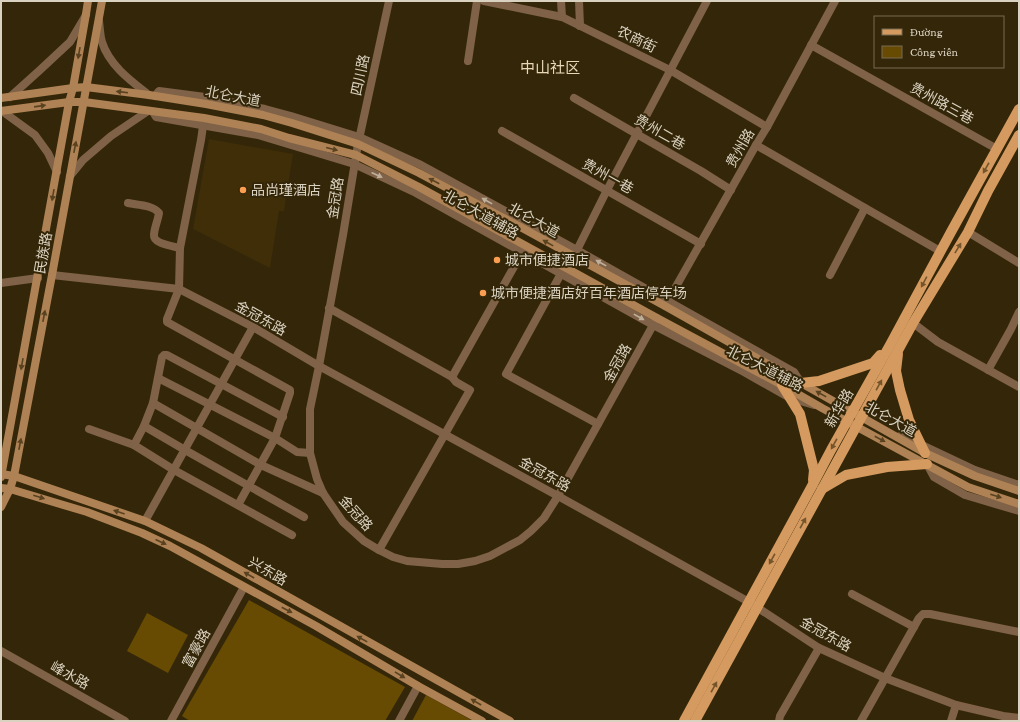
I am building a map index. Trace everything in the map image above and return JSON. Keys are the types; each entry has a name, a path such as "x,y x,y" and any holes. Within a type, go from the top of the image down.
{"main road":[{"name":"民族路","path":"1,475 88,1"},
{"name":"民族路","path":"1,507 10,489 14,476 102,1"},
{"name":"北仑大道","path":"1,98 86,87 206,104 263,115 359,140 575,254 666,304 801,383 887,431 923,448 975,476 1019,490"},
{"name":"北仑大道","path":"2,111 69,102 84,102 261,129 356,155 420,187 524,249 655,322 782,385 968,487 1019,504"},
{"name":"新华路","path":"684,721 753,604 817,487 861,417 940,251 1019,109"},
{"name":"新华路","path":"817,487 831,450 852,412 894,347 913,324 968,232 988,191 1019,135"},
{"path":"801,383 819,381 873,363 894,347"},
{"path":"894,347 896,371 900,390 909,420 923,448"},
{"path":"782,385 800,414 817,487 846,475 887,467 927,464"},
{"name":"兴东路","path":"1,475 14,476 145,521 201,548 510,721"},
{"name":"兴东路","path":"1,488 10,489 87,512 142,533 170,546 316,626 418,686 482,721"},
{"name":"新华路","path":"695,721 753,604"}],"street":[{"name":"四川路","path":"356,155 389,1"},
{"path":"468,61 477,1"},
{"name":"农商街","path":"484,1 562,17 670,70 768,127"},
{"path":"561,1 562,17"},
{"path":"579,1 580,26"},
{"path":"575,254 636,134 707,1"},
{"name":"贵州路","path":"666,304 732,190 756,145 768,127 835,1"},
{"path":"10,97 70,42 86,14"},
{"path":"99,17 102,42 108,55 124,75 152,96"},
{"name":"贵州路三巷","path":"811,45 997,149"},
{"name":"贵州二巷","path":"574,98 732,190"},
{"path":"2,111 35,135 48,153 57,172"},
{"path":"70,176 83,160 111,136 151,112"},
{"path":"203,121 201,140 180,248 179,289 167,322 290,390 283,417 275,438 238,505"},
{"name":"北仑大道辅路","path":"203,121 258,135 354,164 416,193 524,249"},
{"name":"贵州一巷","path":"502,131 701,244"},
{"path":"756,145 940,251"},
{"name":"金冠路","path":"356,155 343,235 310,410 310,453 317,479 323,493 343,522 364,541 379,550 393,557 407,561 458,564 490,556 520,540 532,531 544,518 558,496 655,322"},
{"path":"128,203 156,210 159,213 154,236 155,240 159,243 180,248"},
{"path":"830,275 865,208"},
{"path":"968,232 1019,263"},
{"path":"452,377 524,249"},
{"path":"563,270 506,374 598,424"},
{"name":"金冠东路","path":"52,275 179,289 253,327 319,366 753,604 819,648 885,678 956,705 1003,716 1019,718"},
{"path":"1,283 38,278"},
{"path":"329,308 452,377 456,382 470,390 379,550"},
{"path":"988,370 1019,312"},
{"name":"北仑大道辅路","path":"655,322 790,398 822,408"},
{"path":"913,324 938,342 1019,387"},
{"path":"145,521 253,327"},
{"path":"134,445 144,426 153,403 162,357 164,355 167,355 283,417"},
{"path":"158,378 275,438 297,452 310,453"},
{"path":"153,403 261,465 323,493"},
{"path":"144,426 304,517"},
{"path":"89,429 134,445 174,470 292,535"},
{"path":"923,448 975,470 1019,485"},
{"path":"927,464 934,477 965,495 1019,511"},
{"name":"富豪路","path":"171,721 244,587"},
{"path":"852,594 914,627"},
{"path":"861,721 919,618 923,614 930,614 1019,632"},
{"path":"779,721 780,716 819,648"},
{"name":"峰水路","path":"1,651 125,721"},
{"path":"399,721 418,686"},
{"path":"950,721 956,705"}],"shaded area":[{"name":"品尚瑾酒店","path":"209,139 293,154 284,211 279,211 270,268 193,229"}],"green space":[{"path":"249,600 405,687 385,721 190,721 182,716"},
{"path":"147,613 188,635 168,673 127,651"},
{"path":"426,695 473,721 412,721"}],"place":[{"name":"品尚瑾酒店","path":"243,190"},
{"name":"城市便捷酒店","path":"497,260"},
{"name":"城市便捷酒店好百年酒店停车场","path":"483,293"}],"district":[{"name":"中山社区","path":"550,68"}]}
